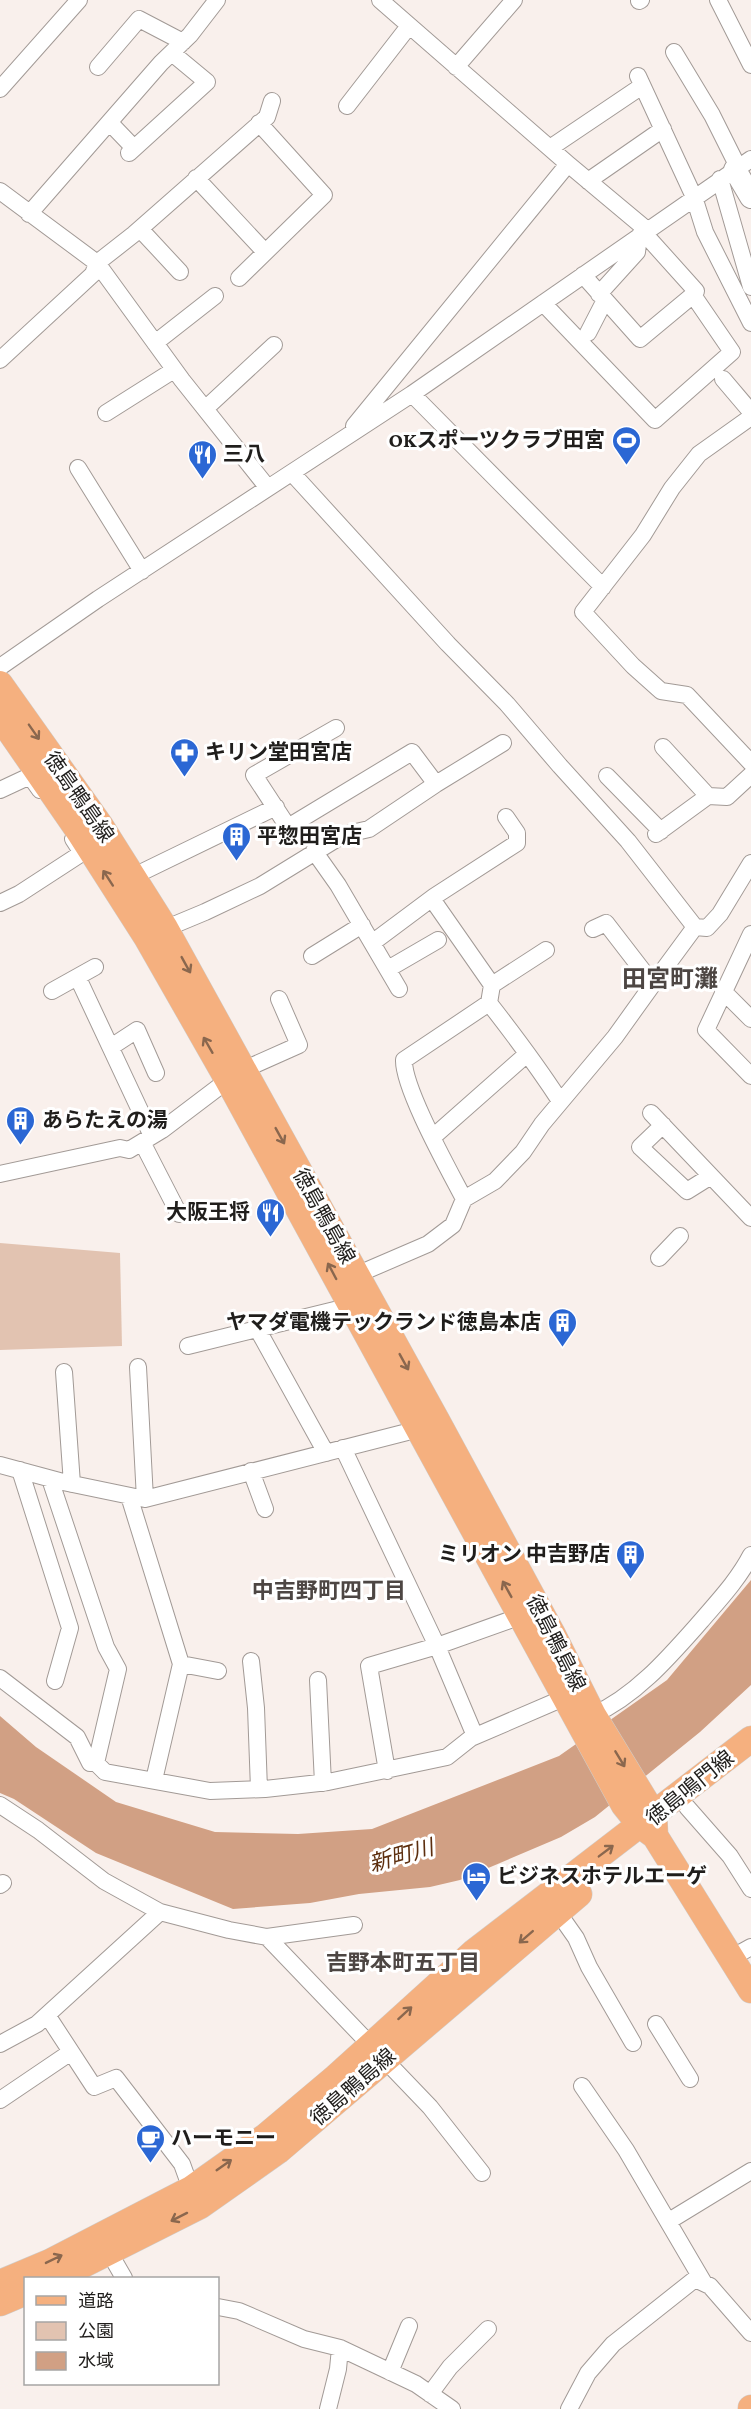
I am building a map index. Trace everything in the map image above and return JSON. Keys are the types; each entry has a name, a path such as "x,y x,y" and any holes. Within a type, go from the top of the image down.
{"main road":[{"name":"徳島鴨島線","path":"0,684 134,876 156,933"},
{"name":"徳島鴨島線","path":"0,717 78,830 156,933 236,1075 357,1275 521,1616 566,1697 592,1724"},
{"name":"徳島鴨島線","path":"236,1075 351,1306 428,1424 553,1635 592,1724 643,1815"},
{"name":"徳島鳴門線","path":"643,1815 751,1740"},
{"name":"徳島鳴門線","path":"643,1815 687,1807 734,1766 751,1740"},
{"name":"徳島鴨島線","path":"0,2283 50,2262 191,2189 266,2136 557,1911 643,1815"},
{"name":"徳島鴨島線","path":"59,2277 200,2206 261,2163 340,2100 378,2051 474,1952 643,1815"},
{"name":"徳島鳴門線","path":"643,1815 741,1953 751,1990"},
{"path":"0,2302 24,2293"}],"street":[{"path":"0,89 79,0"},
{"path":"29,213 178,48 217,0"},
{"path":"380,0 588,181 643,233 696,291 640,339 583,275"},
{"path":"456,67 514,0"},
{"path":"718,0 751,65"},
{"path":"98,67 139,19 178,48 207,82 132,150 110,123"},
{"path":"347,106 409,26"},
{"path":"674,52 712,115 751,197"},
{"path":"550,148 640,81 694,197 705,232 751,323"},
{"path":"0,360 93,274 97,263 140,229 267,117 272,101"},
{"path":"239,278 324,195 259,123"},
{"path":"588,181 663,129"},
{"path":"346,437 568,164"},
{"path":"0,667 412,394 736,169"},
{"path":"736,169 751,287"},
{"path":"196,178 265,252"},
{"path":"0,191 97,263 174,370 268,488"},
{"path":"140,229 180,272"},
{"path":"588,333 602,297 637,252 643,233"},
{"path":"543,303 655,420 732,352 693,295"},
{"path":"155,343 215,296"},
{"path":"205,409 274,345"},
{"path":"106,413 174,370"},
{"path":"723,379 751,415 699,454 672,488 643,535 583,612 633,666 661,691 687,695 751,763"},
{"path":"412,394 603,588"},
{"path":"78,468 142,571"},
{"path":"292,473 448,644 507,704 628,841 695,927 707,928 714,921 751,863"},
{"path":"336,728 254,775 288,826 412,753 436,784"},
{"path":"156,933 260,886 343,835 369,829 436,784 504,743"},
{"path":"663,747 708,796"},
{"path":"607,776 658,833 708,796 727,796 751,775"},
{"path":"0,790 30,776 82,853 19,894 0,903"},
{"path":"134,876 276,807"},
{"path":"372,943 432,899 517,843 517,833 506,817"},
{"path":"314,851 338,885 399,989"},
{"path":"432,899 492,985 489,1003 535,1063 560,1101"},
{"path":"593,928 606,923 652,984"},
{"path":"312,956 362,925"},
{"path":"357,1275 428,1244 453,1224 464,1199 495,1181 523,1152 560,1101 610,1044 695,927"},
{"path":"751,934 706,1030 751,1076"},
{"path":"388,969 438,940"},
{"path":"492,985 546,950"},
{"path":"52,991 95,967"},
{"path":"78,978 111,1047 179,1214"},
{"path":"723,991 751,1019"},
{"path":"0,1174 120,1148 129,1150 236,1075 299,1045 279,999"},
{"path":"464,1199 433,1137 404,1070 404,1060 489,1003"},
{"path":"111,1047 137,1030 156,1072"},
{"path":"433,1137 527,1054"},
{"path":"651,1113 751,1218"},
{"path":"663,1125 640,1146 687,1191 711,1176"},
{"path":"659,1258 680,1236"},
{"path":"188,1346 351,1306"},
{"path":"258,1330 334,1450 437,1646 475,1737"},
{"path":"138,1367 137,1498 181,1664 154,1780"},
{"path":"64,1372 72,1484"},
{"path":"0,1465 50,1479 137,1498 334,1450 428,1424"},
{"path":"20,1470 70,1628 55,1681"},
{"path":"251,1471 266,1509"},
{"path":"50,1479 106,1647 118,1669 96,1763"},
{"path":"592,1724 669,1658 739,1578 751,1555"},
{"path":"387,1771 369,1666 437,1646 521,1616"},
{"path":"251,1661 256,1708 259,1789"},
{"path":"181,1664 218,1671"},
{"path":"0,1678 76,1737 90,1763 96,1763 105,1772 210,1791 322,1783 387,1771 447,1756 475,1737 566,1697"},
{"path":"318,1680 322,1783"},
{"path":"0,1805 38,1830 104,1881 160,1912 229,1930 267,1937 354,1925"},
{"path":"687,1807 730,1856 751,1889"},
{"path":"557,1911 576,1938 589,1967 633,2043"},
{"path":"0,2044 37,2024 160,1912"},
{"path":"267,1937 430,2107 482,2173"},
{"path":"47,2014 94,2087 116,2078 182,2164 191,2189"},
{"path":"656,2024 690,2079"},
{"path":"0,2100 71,2052"},
{"path":"582,2086 626,2150 704,2283"},
{"path":"669,2221 751,2171"},
{"path":"109,2252 123,2277"},
{"path":"569,2409 588,2373 613,2344 695,2279 710,2286 751,2333"},
{"path":"219,2307 239,2311 304,2339 340,2348 390,2372 452,2409"},
{"path":"390,2372 409,2326"},
{"path":"430,2394 450,2367 488,2329"},
{"path":"328,2409 338,2369 340,2348"}],"green space":[{"path":"0,1243 120,1253 122,1346 0,1350"}],"water":[{"name":"新町川","path":"751,1580 751,1685 700,1732 595,1817 561,1837 460,1880 430,1887 359,1894 310,1903 233,1909 96,1853 14,1799 0,1793 0,1716 36,1747 116,1802 215,1832 298,1834 372,1829 559,1756 667,1680"}],"place":[{"name":"OKスポーツクラブ田宮","path":"626,466"},
{"name":"三八","path":"202,480"},
{"name":"キリン堂田宮店","path":"184,778"},
{"name":"平惣田宮店","path":"236,862"},
{"name":"あらたえの湯","path":"21,1146"},
{"name":"大阪王将","path":"271,1238"},
{"name":"ヤマダ電機テックランド徳島本店","path":"562,1348"},
{"name":"ミリオン 中吉野店","path":"631,1580"},
{"name":"ビジネスホテルエーゲ","path":"476,1902"},
{"name":"ハーモニー","path":"150,2164"}],"district":[{"name":"田宮町灘","path":"670,979"},
{"name":"中吉野町四丁目","path":"329,1590"},
{"name":"吉野本町五丁目","path":"403,1962"}]}
